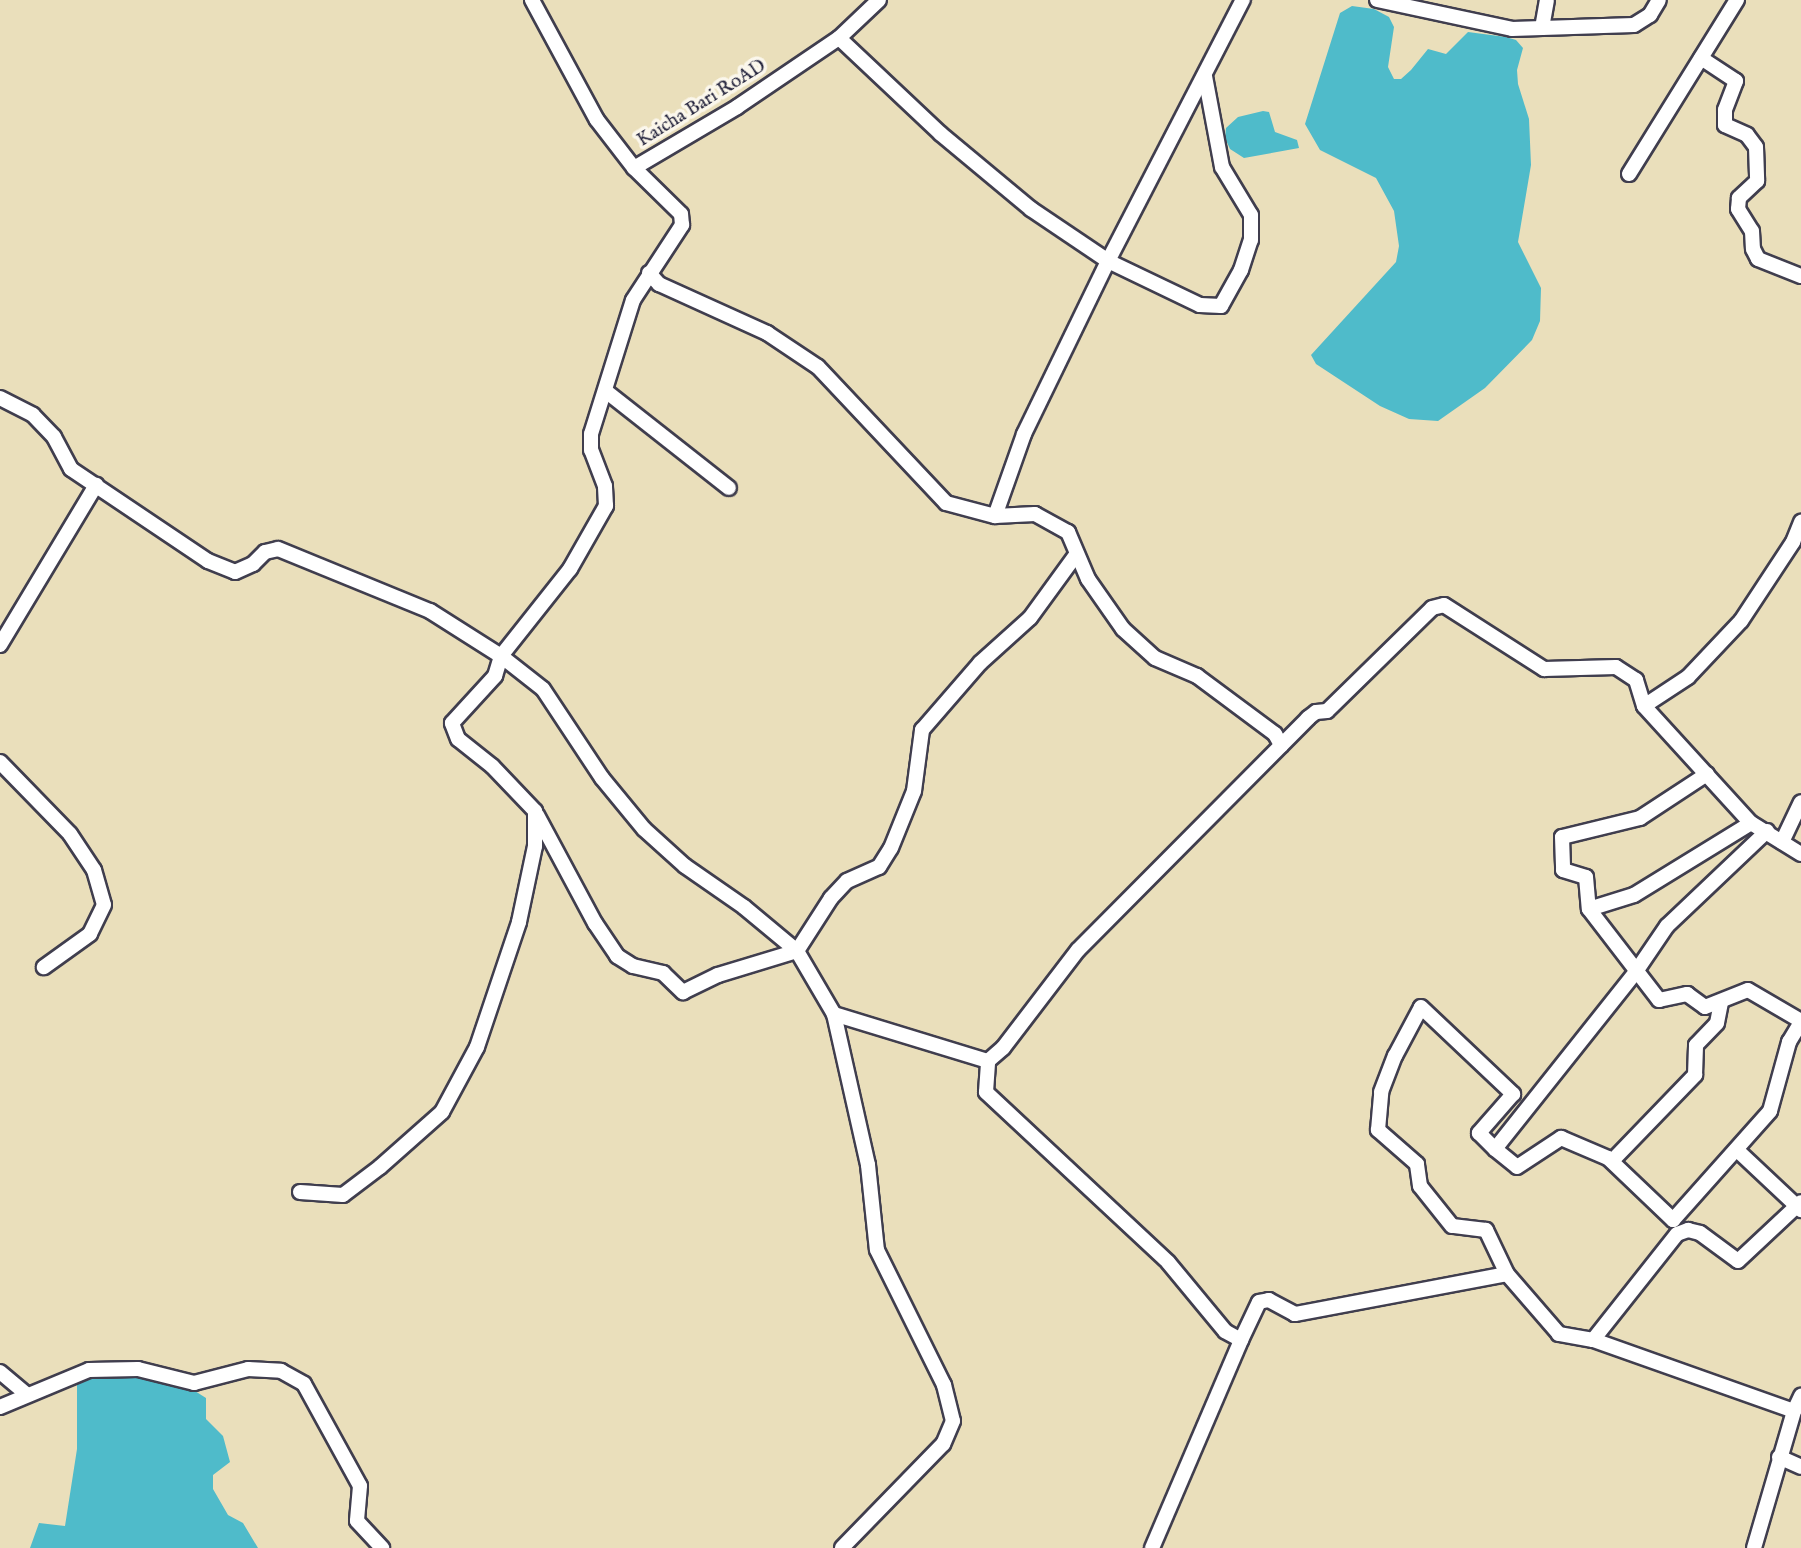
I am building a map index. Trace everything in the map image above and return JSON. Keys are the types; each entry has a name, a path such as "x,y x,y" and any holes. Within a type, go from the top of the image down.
{"street":[{"name":"Kaicha Bari RoAD","path":"532,0 597,120 634,168 737,107 839,38 879,0"},
{"path":"995,516 1024,433 1108,261 1243,0"},
{"path":"1377,0 1512,29 1634,25 1650,15 1659,0"},
{"path":"1542,28 1547,0"},
{"path":"1629,174 1737,0"},
{"path":"839,38 941,134 1021,201 1108,261 1200,305 1221,306 1241,270 1251,240 1251,215 1222,167 1205,76"},
{"path":"1701,58 1736,81 1725,110 1725,125 1747,135 1756,147 1757,181 1739,198 1738,209 1752,231 1753,249 1758,259 1801,276"},
{"path":"634,168 681,214 682,225 633,300 607,391 590,434 591,450 605,486 606,506 570,569 501,656 495,676 452,723 458,739 492,766 535,811 595,923 617,956 634,966 663,973 683,992 718,975 797,951 831,898 847,881 880,867 891,848 914,791 922,730 981,663 1030,618 1076,555"},
{"path":"649,273 659,284 767,333 818,367 946,503 995,516 1035,514 1069,532 1076,555 1123,629 1155,658 1197,676 1275,734 1281,745"},
{"path":"607,391 729,488"},
{"path":"0,398 33,415 54,437 71,469 208,561 235,572 253,564 265,552 278,549 430,611 501,656 543,689 602,778 644,829 685,866 744,907 797,951 834,1014 868,1165 877,1251 944,1385 953,1421 943,1444 842,1548"},
{"path":"0,645 96,485"},
{"path":"1644,706 1688,677 1741,621 1793,542 1801,522"},
{"path":"1241,1340 1225,1331 1168,1262 986,1092 988,1060 1003,1048 1078,950 1308,718 1316,712 1327,711 1432,608 1444,605 1544,669 1616,667 1636,680 1644,706 1752,822 1801,854"},
{"path":"0,762 70,834 94,870 104,905 90,934 44,967"},
{"path":"1593,1340 1675,1227 1770,1111 1789,1042 1801,1021 1748,990 1705,1007 1687,994 1659,1000 1589,909 1586,877 1563,870 1562,837 1640,818 1707,774"},
{"path":"1782,842 1801,802"},
{"path":"300,1192 343,1195 380,1167 442,1112 477,1046 519,922 535,846 535,811"},
{"path":"1589,909 1634,895 1752,822"},
{"path":"1494,1149 1546,1080 1635,972 1667,926 1767,831"},
{"path":"1612,1161 1695,1075 1696,1045 1717,1023 1721,1002"},
{"path":"1737,1150 1800,1206 1738,1261 1700,1233 1675,1227 1612,1161 1561,1138 1517,1167 1494,1149 1479,1133 1513,1094 1421,1007 1395,1056 1381,1092 1378,1130 1417,1164 1420,1186 1452,1226 1486,1230 1507,1274 1559,1334 1593,1340 1794,1411"},
{"path":"834,1014 988,1060"},
{"path":"1152,1548 1259,1303 1269,1300 1295,1314 1507,1274"},
{"path":"0,1407 89,1370 138,1369 194,1382 248,1369 281,1371 304,1384 360,1486 357,1521 382,1548"},
{"path":"0,1372 27,1395"},
{"path":"1754,1548 1779,1457 1801,1396"},
{"path":"1779,1457 1801,1467"}],"water":[{"path":"1352,6 1374,9 1389,17 1394,27 1388,67 1394,79 1401,79 1428,49 1446,54 1468,32 1506,37 1516,40 1523,48 1517,70 1518,84 1529,119 1531,165 1518,242 1541,288 1540,321 1532,340 1485,388 1438,421 1409,419 1380,406 1316,364 1311,355 1396,262 1399,246 1394,211 1376,178 1320,150 1305,124 1340,13"},
{"path":"1269,112 1275,132 1297,140 1299,148 1244,158 1230,149 1225,138 1226,128 1238,117"},
{"path":"138,1376 187,1386 206,1398 206,1419 223,1436 230,1462 213,1475 213,1489 228,1515 243,1523 258,1548 30,1548 39,1523 65,1526 77,1449 77,1384 83,1378"}]}
